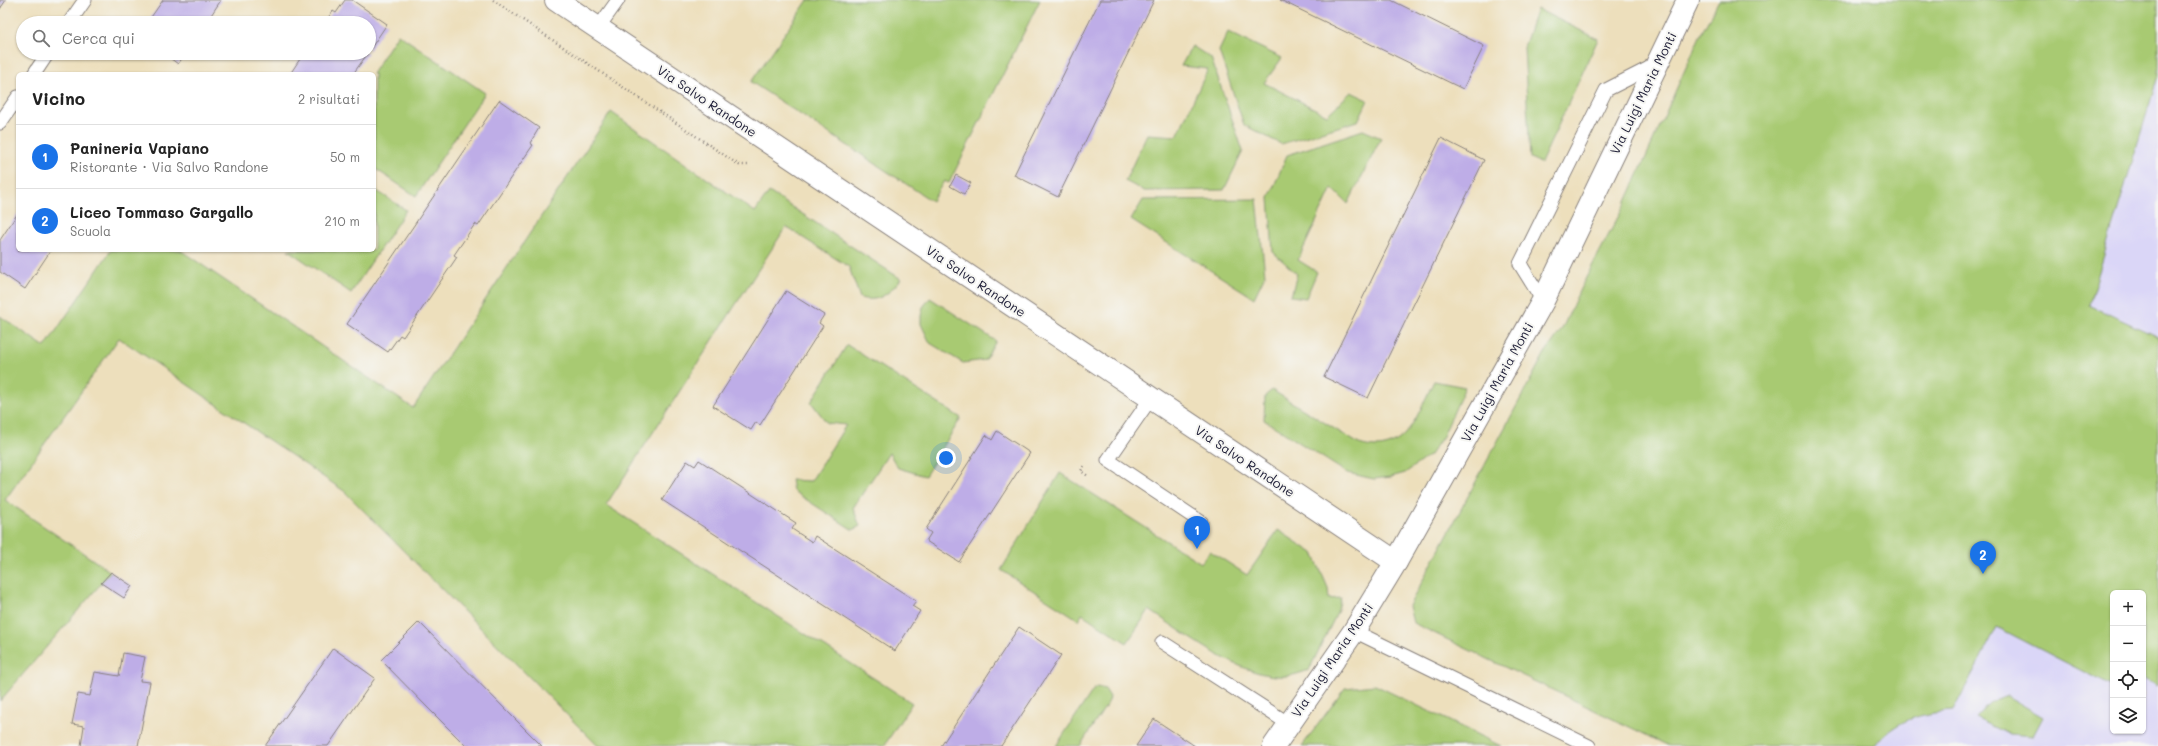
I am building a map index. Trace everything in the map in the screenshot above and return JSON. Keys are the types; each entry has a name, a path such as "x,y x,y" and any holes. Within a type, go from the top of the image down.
{"street":[{"name":"Via Salvo Randone","path":"556,0 1396,562"},
{"name":"Via Luigi Maria Monti","path":"1274,746 1354,631 1396,562 1543,301 1688,0"}],"lane":[{"path":"74,16 85,0"},
{"path":"598,28 618,0"},
{"path":"35,72 43,60"},
{"path":"1543,301 1520,264 1606,90 1658,63"},
{"path":"0,123 16,100"},
{"path":"1150,398 1108,460 1201,522"},
{"path":"1354,631 1589,746"},
{"path":"1162,642 1289,724"}],"path":[{"path":"492,0 739,165 753,166"},
{"path":"1085,464 1081,471 1094,479"}],"shaded area":[{"path":"2158,76 2158,746 1719,746 2089,305"}],"green space":[{"path":"808,0 1040,0 949,183 944,181 932,201 751,82"},
{"path":"1719,0 2158,0 2158,76 2089,305 2158,337 2158,685 2146,679 2146,590 2110,590 2110,685 1997,627 1953,711 1919,716 1909,720 1891,730 1874,746 1669,746 1413,623 1409,606 1545,353 1562,329 1580,289 1625,204 1700,36"},
{"path":"1537,9 1598,39 1541,163 1530,158 1524,47"},
{"path":"1228,32 1282,58 1264,83 1327,115 1351,92 1368,100 1358,121 1281,144 1244,125 1219,51"},
{"path":"398,34 485,93 416,196 376,169 376,72 373,72"},
{"path":"1192,46 1211,58 1243,151 1224,190 1144,191 1125,181 1147,134 1177,136 1208,69 1181,66"},
{"path":"611,112 755,212 769,192 901,279 884,296 873,299 860,298 849,267 786,227 606,505 912,703 884,746 598,746 344,491 119,338 5,500 111,572 0,701 0,316 45,347 110,252 183,252 413,408"},
{"path":"1363,130 1381,138 1348,204 1332,188 1298,260 1317,272 1306,298 1291,296 1297,274 1273,252 1269,198 1287,155"},
{"path":"376,190 406,210 351,293 291,252 376,252"},
{"path":"1257,199 1265,275 1254,298 1131,220 1143,200"},
{"path":"930,298 996,341 985,360 963,363 930,343 921,324 921,316 923,307"},
{"path":"847,345 961,418 925,476 898,468 889,453 853,508 860,526 853,530 793,491 791,480 811,481 846,425 827,423 811,402"},
{"path":"1434,381 1465,387 1443,436 1430,455 1405,473 1391,477 1374,479 1347,473 1264,420 1265,396 1272,390 1359,444 1375,447 1388,445 1399,439 1408,430 1422,407"},
{"path":"1060,473 1201,563 1210,551 1247,575 1278,530 1313,553 1328,588 1329,599 1341,598 1337,613 1309,670 1288,676 1271,676 1253,671 1216,654 1149,610 1127,643 1082,614 1079,620 1001,570"},
{"path":"1375,685 1501,746 1302,746 1345,688"},
{"path":"1097,687 1105,689 1110,697 1109,701 1080,746 1056,746 1093,690"},
{"path":"2007,696 2043,717 2033,736 2009,734 1975,718 1989,703"}],"building":[{"path":"0,0 6,0 0,9"},
{"path":"163,0 221,0 211,16 152,16"},
{"path":"345,0 352,0 375,16 329,16 333,11 336,13"},
{"path":"1100,0 1154,0 1058,197 1014,175"},
{"path":"1280,0 1391,0 1484,46 1463,89"},
{"path":"376,16 387,24 376,40"},
{"path":"173,60 181,60 178,64"},
{"path":"299,60 363,60 354,72 291,72"},
{"path":"499,100 539,128 530,143 533,145 478,226 475,224 454,255 457,257 403,337 400,335 388,352 347,324"},
{"path":"1441,138 1484,160 1368,398 1324,377"},
{"path":"956,175 971,183 964,194 950,186"},
{"path":"16,216 16,252 50,252 25,289 0,272 0,240"},
{"path":"786,291 824,315 819,323 823,326 760,425 756,422 751,430 713,406"},
{"path":"997,431 1030,453 959,562 926,541 931,533 926,529 986,435 992,440"},
{"path":"699,460 796,523 792,529 812,542 815,536 916,601 912,606 920,611 895,651 662,500 687,461 695,466"},
{"path":"111,572 132,586 124,598 101,583"},
{"path":"419,622 542,746 466,746 428,708 381,660"},
{"path":"1019,627 1061,655 1001,746 941,746"},
{"path":"333,648 375,678 328,746 265,746"},
{"path":"123,653 145,657 140,681 150,682 138,746 81,746 84,726 72,724 78,694 90,696 95,672 119,676"},
{"path":"1154,719 1195,746 1136,746"}],"place":[{"name":"Panineria Vapiano","path":"1197,549"},
{"name":"Liceo Tommaso Gargallo","path":"1983,574"}]}
